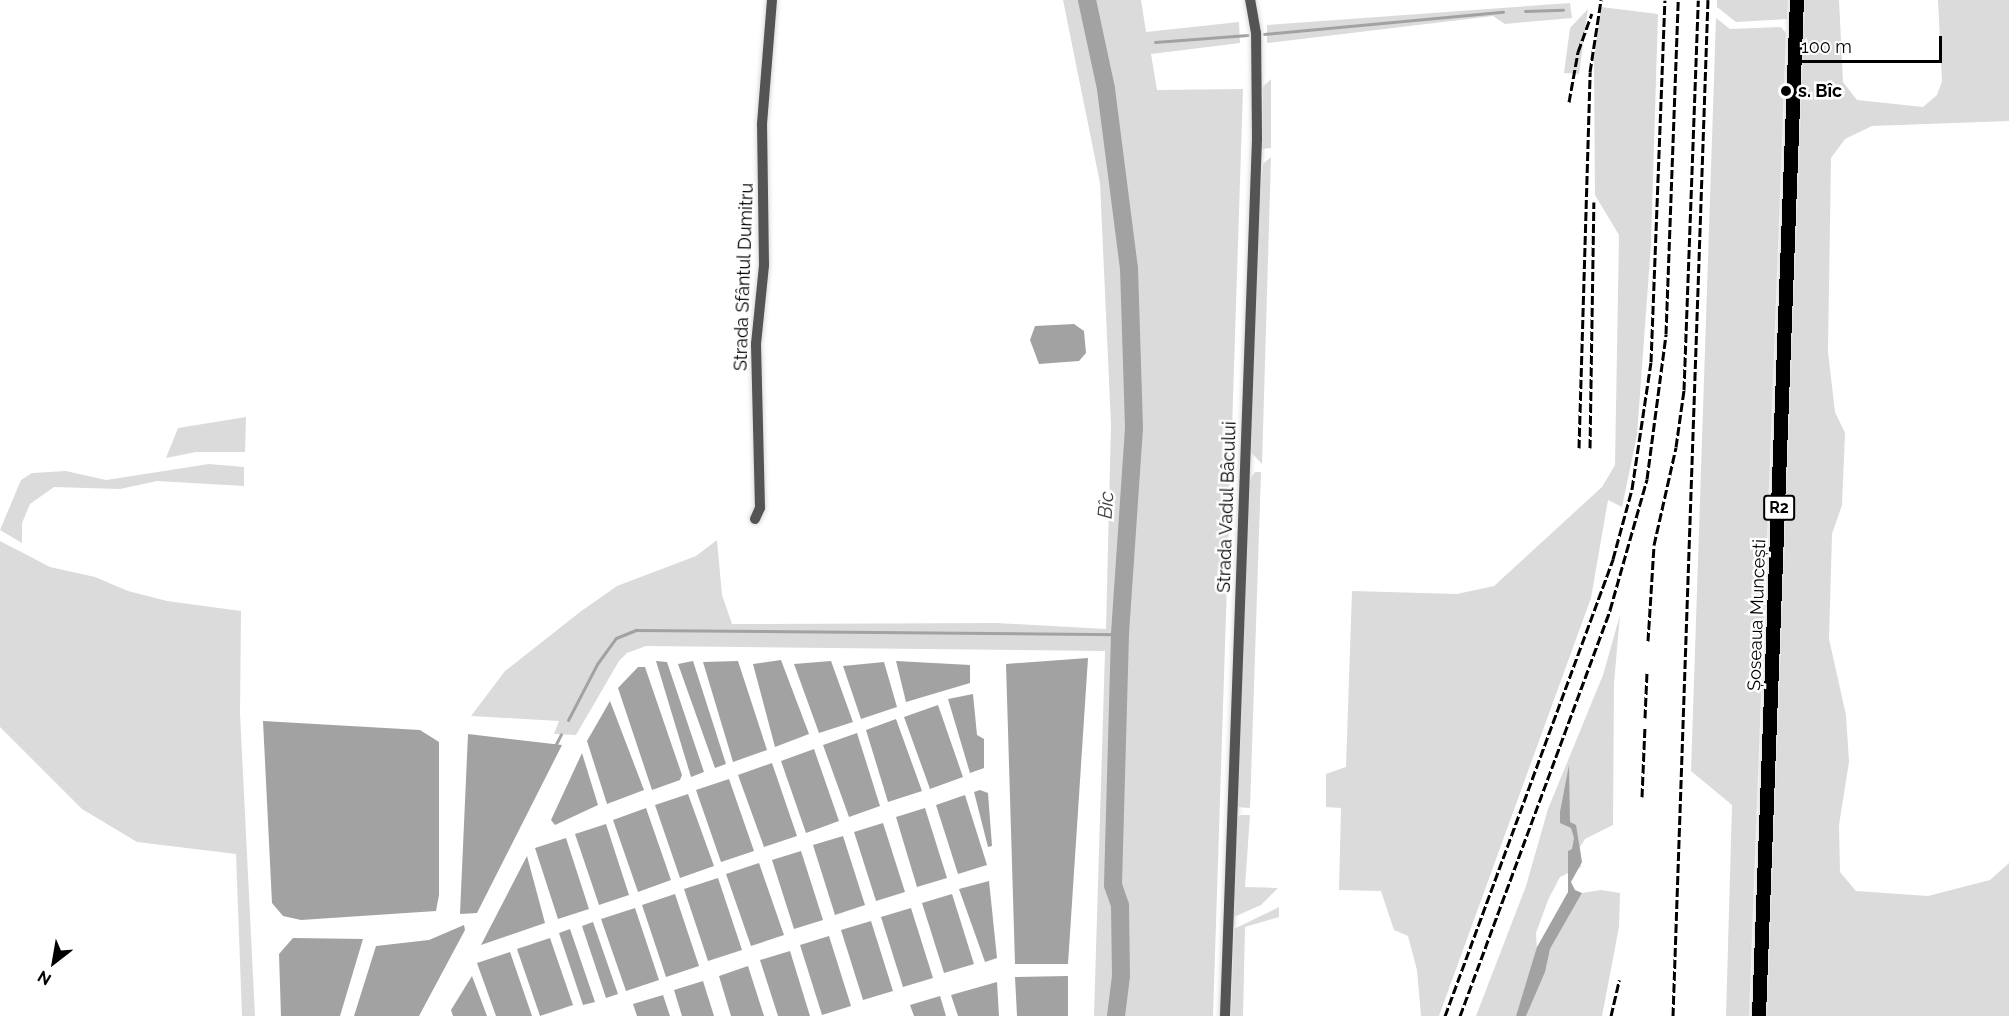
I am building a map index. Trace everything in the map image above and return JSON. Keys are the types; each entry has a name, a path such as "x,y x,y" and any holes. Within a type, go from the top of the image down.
{"main road":[{"name":"Șoseaua Muncești","path":"1759,1016 1797,0"}],"street":[{"name":"Strada Sfântul Dumitru","path":"755,519 760,508 756,344 764,266 762,124 772,0"},
{"name":"Strada Vadul Bâcului","path":"1225,1016 1257,139 1256,33 1250,0"}],"shaded area":[{"path":"1063,0 1141,0 1146,32 1239,22 1240,43 1151,54 1157,90 1243,89 1213,1016 1094,1016 1105,651 646,646 627,653 619,661 576,735 554,734 559,721 471,716 505,671 580,612 617,586 696,556 717,540 722,595 732,624 997,623 1106,629 1111,424 1100,183"},
{"path":"1717,0 1788,0 1787,19 1736,22 1717,7"},
{"path":"1805,0 1839,0 1843,82 1857,100 1923,107 1937,95 1942,81 1938,0 2009,0 2009,121 1872,126 1845,139 1831,158 1828,352 1835,412 1845,433 1842,505 1832,534 1829,639 1846,715 1849,762 1839,825 1840,872 1856,891 1928,896 1990,880 2009,863 2009,1016 1767,1016"},
{"path":"1570,3 1572,18 1505,24 1493,16 1267,43 1267,25"},
{"path":"1601,7 1658,14 1651,244 1637,435 1622,507 1608,500 1591,598 1439,1016 1421,1016 1417,970 1408,936 1394,930 1381,891 1339,890 1341,808 1326,807 1326,774 1346,767 1352,591 1457,594 1494,586 1602,487 1615,465 1619,235 1595,195 1594,59"},
{"path":"1588,9 1579,74 1564,73 1570,28"},
{"path":"1716,18 1730,29 1781,27 1786,33 1749,1016 1726,1016 1732,805 1691,771"},
{"path":"1271,79 1271,148 1262,149 1263,87"},
{"path":"1271,157 1262,464 1250,451 1260,195 1263,164"},
{"path":"1074,324 1084,331 1086,353 1079,361 1039,364 1030,340 1035,326"},
{"path":"246,417 245,452 196,452 166,458 178,428"},
{"path":"209,464 244,467 244,486 157,481 120,489 54,487 30,504 22,523 22,543 0,530 21,480 32,473 66,471 106,480"},
{"path":"1255,472 1261,472 1250,808 1237,807 1249,481"},
{"path":"0,541 50,567 95,577 128,591 167,601 241,611 240,713 255,1016 242,1016 236,854 137,842 82,809 0,727"},
{"path":"1620,615 1614,683 1613,825 1585,839 1580,847 1581,867 1560,877 1548,900 1536,933 1537,951 1516,1016 1476,1016 1526,886 1548,809 1603,675"},
{"path":"1088,658 1068,964 1015,964 1006,664"},
{"path":"781,660 809,734 775,747 753,664"},
{"path":"656,661 667,662 704,772 691,777"},
{"path":"693,661 726,764 715,768 678,664"},
{"path":"738,661 767,750 733,762 703,662"},
{"path":"831,661 853,722 819,733 794,664"},
{"path":"896,661 970,665 970,683 906,702"},
{"path":"884,662 897,707 861,719 843,666"},
{"path":"638,667 645,667 682,775 680,780 652,790 618,688"},
{"path":"973,694 977,735 984,739 984,768 970,773 948,699"},
{"path":"610,701 644,790 607,804 587,741"},
{"path":"938,705 963,777 930,789 904,717"},
{"path":"896,719 922,791 888,802 866,730"},
{"path":"263,721 420,730 439,742 439,895 436,911 301,920 283,916 272,903"},
{"path":"857,733 880,806 849,817 823,745"},
{"path":"468,734 562,745 477,913 460,914"},
{"path":"814,749 839,821 806,833 781,761"},
{"path":"582,753 598,805 555,825 551,820"},
{"path":"772,763 797,836 764,847 738,775"},
{"path":"1569,765 1570,822 1576,825 1582,862 1571,882 1575,890 1582,893 1550,949 1545,972 1526,1016 1516,1016 1537,947 1568,892 1568,851 1572,849 1574,838 1571,828 1560,823 1560,812"},
{"path":"729,779 754,851 721,862 696,790"},
{"path":"980,790 988,793 992,846 988,847 974,792"},
{"path":"688,794 714,866 680,878 655,805"},
{"path":"965,795 987,865 958,874 936,805"},
{"path":"646,808 671,880 638,892 613,820"},
{"path":"925,808 947,878 917,887 896,817"},
{"path":"1250,815 1245,887 1278,888 1261,905 1234,917 1237,817"},
{"path":"883,823 905,892 876,901 854,832"},
{"path":"606,824 629,895 599,905 575,834"},
{"path":"843,836 865,905 835,915 813,845"},
{"path":"566,838 589,909 558,919 535,848"},
{"path":"801,851 823,920 794,929 772,860"},
{"path":"527,856 545,923 481,945"},
{"path":"759,863 784,935 751,946 726,874"},
{"path":"718,878 742,950 708,961 684,889"},
{"path":"989,881 997,958 985,962 959,889"},
{"path":"1601,890 1620,893 1619,927 1602,1016 1526,1016 1550,949 1582,893"},
{"path":"675,894 699,966 666,977 642,905"},
{"path":"952,894 974,964 944,973 922,903"},
{"path":"1279,907 1279,917 1245,927 1243,1016 1231,1016 1234,929"},
{"path":"635,908 659,980 626,991 601,919"},
{"path":"911,908 933,978 903,987 881,917"},
{"path":"871,921 893,991 863,1000 841,930"},
{"path":"593,922 618,994 606,998 582,926"},
{"path":"464,925 465,930 419,1016 354,1016 376,946 429,940"},
{"path":"570,929 595,1002 583,1005 559,933"},
{"path":"829,936 851,1006 822,1015 800,945"},
{"path":"293,938 363,939 340,1016 281,1016 279,954"},
{"path":"550,938 573,1005 540,1016 517,949"},
{"path":"790,951 810,1016 778,1016 760,960"},
{"path":"510,952 532,1016 496,1016 477,963"},
{"path":"748,966 764,1016 731,1016 719,976"},
{"path":"472,976 487,1016 453,1016 451,1010"},
{"path":"1068,976 1068,1016 1017,1016 1015,977"},
{"path":"703,981 714,1016 682,1016 674,990"},
{"path":"997,982 999,1016 958,1016 951,995"},
{"path":"663,995 670,1016 637,1016 633,1004"},
{"path":"940,996 946,1016 914,1016 910,1005"}],"waterway":[{"name":"Bîc","path":"1087,0 1106,89 1129,268 1134,428 1120,634 1113,885 1120,905 1121,976 1116,1016"},
{"path":"1525,11 1563,10"},
{"path":"1264,34 1503,12"},
{"path":"1155,42 1248,35"},
{"path":"568,720 597,664 616,638 636,630 1120,634"},
{"path":"555,746 561,734"}],"railway":[{"path":"1579,448 1590,72 1601,0"},
{"path":"1445,1016 1613,559 1632,489 1651,362 1665,0"},
{"path":"1460,1016 1610,610 1647,479 1666,334 1678,0"},
{"path":"1648,641 1654,545 1676,447 1684,390 1698,0"},
{"path":"1673,1016 1708,0"},
{"path":"1569,102 1578,52 1592,13"},
{"path":"1590,448 1594,202"},
{"path":"1645,718 1647,673"},
{"path":"1642,797 1645,726"},
{"path":"1611,1016 1619,980"}],"place":[{"name":"s. Bîc","path":"1786,91"}]}
